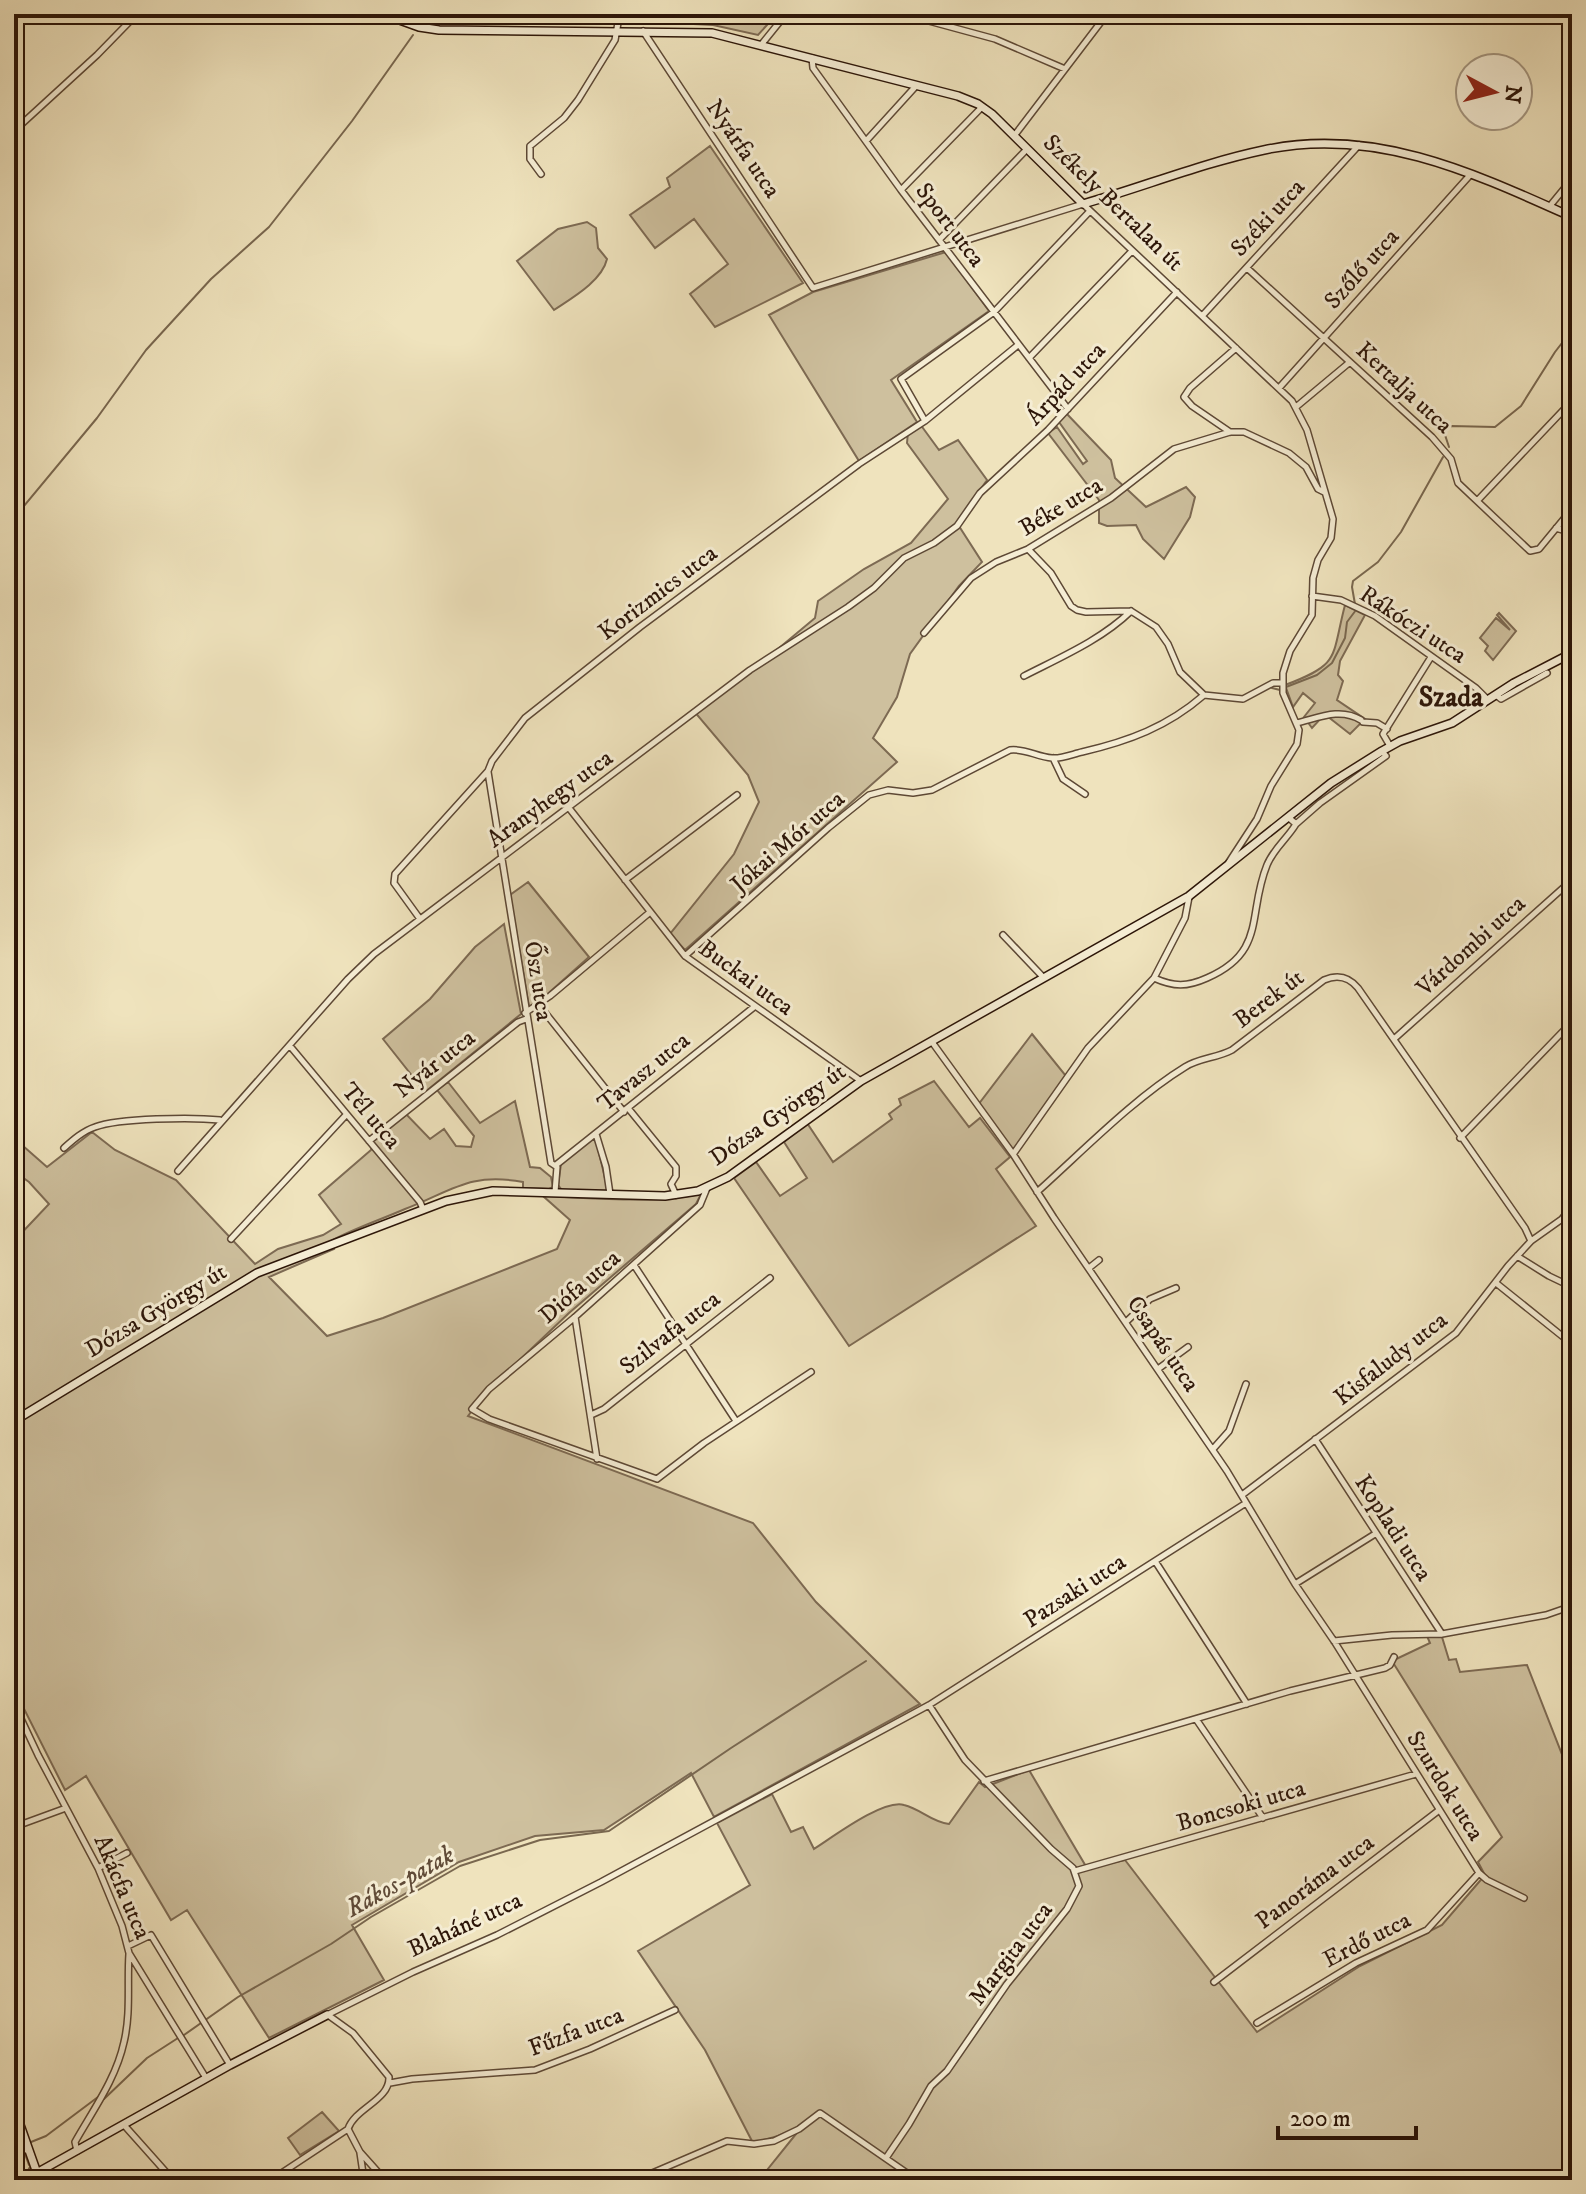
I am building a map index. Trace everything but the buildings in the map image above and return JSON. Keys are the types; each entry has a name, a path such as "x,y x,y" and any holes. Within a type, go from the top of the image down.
{"main road":[{"name":"Székely Bertalan út","path":"383,14 419,27 439,30 712,33 958,96 983,107 1080,204"},
{"path":"1080,204 1265,150 1312,144 1359,145 1411,154 1472,174 1572,217"},
{"name":"Dózsa György út","path":"14,1421 257,1273 423,1209 493,1191 676,1195 707,1188 739,1171 861,1081 1189,896 1331,783 1386,748 1452,723 1495,694 1572,653"},
{"name":"Blaháné utca","path":"24,2180 206,2078 327,2015"},
{"path":"14,2108 37,2173"}],"street":[{"path":"14,131 137,14"},
{"path":"761,45 786,14"},
{"path":"903,14 995,39 1065,69"},
{"path":"1014,136 1107,14"},
{"path":"541,174 530,159 530,146 564,118 584,92 615,40 621,15"},
{"name":"Nyárfa utca","path":"643,31 813,288 943,246"},
{"name":"Sport utca","path":"812,58 813,68 901,190 1068,409"},
{"path":"866,141 916,86"},
{"path":"901,190 983,107"},
{"name":"Széki utca","path":"1203,315 1359,145"},
{"path":"938,240 1027,149"},
{"name":"Szőlő utca","path":"1279,388 1472,174"},
{"path":"1549,207 1572,179"},
{"path":"943,246 1080,204"},
{"name":"Székely Bertalan út","path":"1080,204 1203,315 1296,407 1314,450 1333,529 1315,568 1312,615 1286,659 1282,683"},
{"path":"925,421 901,379 994,312 1090,211"},
{"path":"1029,358 1131,252"},
{"name":"Kertalja utca","path":"1247,268 1432,437 1451,459 1458,483 1530,551 1539,549 1572,509"},
{"name":"Árpád utca","path":"978,497 1068,409 1177,292"},
{"name":"Korizmics utca","path":"420,919 394,883 395,874 488,771 492,761 525,718 640,627 859,464 925,421 1018,345"},
{"path":"1236,348 1190,388 1184,397 1230,432 1247,433 1289,453 1306,467 1318,489 1325,493"},
{"path":"1296,407 1350,362"},
{"path":"1478,500 1572,401"},
{"name":"Béke utca","path":"924,633 971,578 996,562 1028,549 1111,498 1174,449 1230,432"},
{"name":"Aranyhegy utca","path":"178,1171 361,966 750,670 848,607 874,588 904,558 934,543 951,530 978,497"},
{"path":"1556,528 1572,533"},
{"path":"1028,549 1051,573 1071,606 1077,610 1131,611 1149,621 1161,633 1180,672 1204,695 1243,699 1273,683 1282,683 1285,699 1297,723 1297,744 1227,867"},
{"name":"Rákóczi utca","path":"1312,596 1333,598 1375,616 1476,688 1488,700"},
{"path":"1024,676 1077,649 1120,622 1131,611"},
{"path":"1386,748 1383,736 1431,657"},
{"name":"Dózsa György út","path":"1495,694 1503,698 1547,673"},
{"name":"Jókai Mór utca","path":"685,956 869,795 888,790 917,793 932,790 1010,750 1053,758 1121,743 1178,715 1204,695"},
{"path":"1297,723 1331,714 1351,715 1388,727"},
{"name":"Dózsa György út","path":"1296,824 1386,756 1386,748"},
{"path":"1053,758 1063,779 1085,794"},
{"name":"Ősz utca","path":"488,771 525,1016 551,1163 556,1165 555,1192"},
{"path":"625,880 737,795"},
{"name":"Buckai utca","path":"569,808 685,956 861,1081"},
{"path":"1154,978 1168,985 1180,986 1219,973 1239,958 1252,935 1267,866 1275,850 1296,824 1288,817"},
{"name":"Várdombi utca","path":"1394,1039 1572,880"},
{"path":"1013,1154 1088,1048 1154,978 1185,918 1189,896"},
{"name":"Nyár utca","path":"369,1141 649,913"},
{"path":"1003,935 1043,977"},
{"name":"Berek út","path":"1037,1192 1125,1114 1188,1065 1219,1057 1232,1050 1324,980 1340,977 1353,982 1525,1228 1531,1241"},
{"path":"539,1005 676,1167 676,1176 671,1184 676,1195"},
{"name":"Tavasz utca","path":"556,1165 754,1007"},
{"path":"1460,1138 1572,1022"},
{"name":"Csapás utca","path":"932,1042 1013,1154 1237,1486 1353,1675"},
{"name":"Tél utca","path":"290,1046 420,1201 423,1209"},
{"path":"231,1239 346,1115"},
{"path":"64,1148 87,1130 101,1125 187,1119 221,1120"},
{"path":"596,1134 610,1194"},
{"name":"Diófa utca","path":"597,1459 489,1419 472,1409 489,1389 700,1205 707,1188"},
{"name":"Kisfaludy utca","path":"1242,1495 1456,1333 1517,1256 1531,1241 1562,1219 1572,1206"},
{"path":"1517,1256 1572,1287"},
{"path":"1089,1268 1099,1260"},
{"path":"634,1265 736,1421"},
{"name":"Szilvafa utca","path":"591,1415 604,1409 770,1278"},
{"path":"1496,1283 1572,1344"},
{"path":"1126,1322 1150,1299 1176,1288"},
{"path":"575,1317 597,1459 657,1479 736,1421 811,1372"},
{"path":"1158,1369 1188,1347"},
{"path":"1212,1449 1229,1431 1246,1384"},
{"name":"Kopladi utca","path":"1315,1439 1442,1634"},
{"path":"1237,1486 1249,1489"},
{"name":"Pazsaki utca","path":"926,1707 1246,1503"},
{"path":"1295,1584 1375,1534"},
{"path":"1155,1561 1247,1704"},
{"path":"1334,1641 1442,1634 1546,1615 1572,1606"},
{"path":"984,1781 1247,1704 1385,1668 1394,1657"},
{"name":"Szurdok utca","path":"1353,1675 1479,1873 1524,1898"},
{"name":"Akácfa utca","path":"14,1704 98,1868 129,1950 206,2078"},
{"path":"926,1707 984,1781 1075,1871"},
{"name":"Blaháné utca","path":"327,2015 588,1888 926,1707"},
{"path":"1196,1719 1263,1818"},
{"name":"Boncsoki utca","path":"1075,1871 1416,1774"},
{"path":"14,1827 66,1808"},
{"name":"Panoráma utca","path":"1214,1982 1438,1811"},
{"path":"98,1868 127,1853"},
{"name":"Margita utca","path":"886,2158 931,2086 947,2071 1007,1984 1070,1905 1079,1886 1075,1871"},
{"name":"Erdő utca","path":"1257,2023 1356,1963 1427,1930 1479,1873"},
{"path":"77,2151 75,2142 102,2098 125,2039 129,1950 151,1935 230,2065"},
{"name":"Fűzfa utca","path":"390,2083 405,2079 535,2070 675,2010"},
{"path":"271,2180 348,2129 354,2118 386,2091 390,2083 387,2073 363,2044 340,2021 327,2015"},
{"path":"636,2180 730,2141 754,2144 774,2141 799,2129 820,2113 917,2180"},
{"path":"124,2125 173,2180"},
{"path":"348,2129 360,2152 385,2180"},
{"path":"14,2153 27,2146"},
{"path":"360,2152 364,2180"}],"shaded area":[{"path":"407,14 777,14 758,35 713,25 419,19"},
{"path":"710,146 803,283 715,327 690,294 728,264 694,219 655,248 630,215 670,187 667,178"},
{"path":"587,222 596,228 598,248 607,259 604,267 585,288 554,310 517,261 558,229"},
{"path":"946,252 989,311 891,380 917,422 859,461 769,315 813,292"},
{"path":"1066,413 1111,460 1115,478 1146,507 1186,487 1195,497 1190,517 1164,559 1143,539 1136,525 1107,526 1099,523 1099,500 1048,433 1057,427 1083,464 1087,461 1059,422"},
{"path":"920,424 939,450 958,440 987,480 957,523 982,562 959,586 910,654 897,697 873,738 897,762 685,950 670,934 734,854 759,802 748,775 693,710 754,669 815,618 818,601 864,569 911,543 948,499 907,443 908,432"},
{"path":"1345,605 1365,615 1340,661 1338,675 1343,681 1337,700 1365,719 1350,734 1327,716 1323,716 1312,728 1304,717 1315,703 1303,693 1293,707 1285,685 1316,671 1331,657"},
{"path":"1499,613 1516,631 1493,660 1485,651 1488,646 1480,638 1496,618 1510,630 1497,615"},
{"path":"528,882 589,957 529,1007 510,895"},
{"path":"504,924 521,1014 425,1092 383,1039 430,999 475,947"},
{"path":"1032,1034 1066,1076 1014,1151 978,1105"},
{"path":"934,1081 969,1127 980,1118 1010,1157 996,1169 1036,1226 849,1346 734,1178 756,1162 780,1196 807,1178 784,1142 807,1123 833,1162 892,1119 889,1114 901,1105 899,1099"},
{"path":"448,1082 480,1123 515,1101 530,1167 540,1168 551,1177 553,1187 523,1188 523,1182 488,1179 461,1185 340,1236 331,1241 334,1249 269,1277 327,1336 383,1318 557,1249 570,1220 543,1196 642,1200 701,1194 696,1204 569,1313 489,1389 468,1416 753,1523 816,1602 920,1704 714,1817 691,1773 604,1830 535,1836 459,1862 352,1925 384,1980 269,2038 187,1910 171,1920 86,1776 65,1790 14,1689 14,1241 49,1204 15,1172 14,1138 47,1167 92,1132 115,1150 176,1180 255,1264 278,1249 323,1235 341,1224 319,1195 371,1150 374,1138 406,1114 430,1139 444,1129 456,1146 471,1147 474,1136 437,1090"},
{"path":"590,1140 596,1140 608,1191 562,1190 558,1185 561,1164"},
{"path":"1427,1636 1442,1637 1449,1660 1456,1659 1460,1672 1527,1665 1572,1780 1572,2180 759,2180 799,2127 753,2143 705,2050 638,1951 750,1885 717,1823 772,1794 791,1832 803,1827 814,1849 858,1820 895,1805 910,1807 949,1824 979,1782 985,1787 1029,1770 1087,1868 1125,1860 1257,2032 1360,1966 1442,1925 1485,1875 1478,1862 1502,1837 1392,1661 1430,1643"},
{"path":"322,2112 339,2131 300,2155 288,2138"}],"waterway":[{"path":"421,23 428,14"},
{"path":"14,518 97,418 146,350 211,279 269,227 352,121 413,35"},
{"path":"1449,447 1444,432 1451,426 1495,427 1521,406 1572,330"},
{"path":"1286,687 1317,675 1332,663 1345,638 1347,622 1356,610 1353,581 1378,562 1401,532 1443,457"},
{"path":"1272,688 1280,690"},
{"name":"Rákos-patak","path":"184,2035 238,1997 460,1866 540,1840 609,1831 866,1661"},
{"name":"Rákos-patak","path":"104,2099 147,2058 178,2038"},
{"name":"Rákos-patak","path":"31,2142 46,2136 98,2097"},
{"name":"Rákos-patak","path":"14,2148 25,2145"},
{"path":"25,2154 29,2165"},
{"path":"14,2179 30,2167"}],"district":[{"name":"Szada","path":"1451,697"}]}
